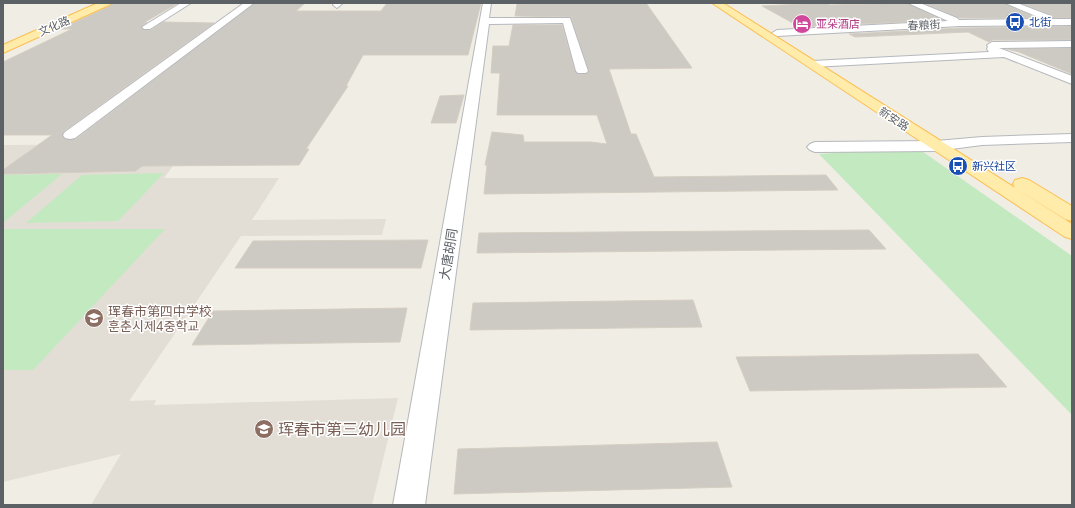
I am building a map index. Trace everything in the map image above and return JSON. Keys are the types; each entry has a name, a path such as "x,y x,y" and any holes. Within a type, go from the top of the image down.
{"main road":[{"name":"文化路","path":"3,43 94,3"},
{"name":"文化路","path":"3,49 106,3"},
{"name":"新安路","path":"717,3 1072,233"},
{"name":"新安路","path":"728,3 958,143 1072,215"}],"street":[{"path":"147,27 188,3"},
{"path":"70,135 250,3"},
{"path":"912,3 960,23"},
{"path":"1009,3 1059,22"},
{"path":"486,12 567,20 582,71"},
{"name":"大唐胡同","path":"409,505 486,12"},
{"name":"春粮街","path":"777,33 960,23 1072,22"},
{"path":"1072,44 981,45 1072,80"},
{"path":"812,64 1005,54"},
{"path":"815,147 936,146 958,143 1072,138"}],"shaded area":[{"name":"珲春市第四中学校 훈춘시제4중학교","path":"189,144 164,178 279,178 252,220 386,219 382,235 241,236 129,401 156,400 154,405 398,398 372,505 91,505 121,454 3,482 3,145"}],"green space":[{"path":"916,147 1072,256 1072,415 819,154"},
{"path":"164,173 118,221 26,223 82,175"},
{"path":"62,174 4,222 3,222 3,175"},
{"path":"3,229 165,229 33,370 3,370"}],"building":[{"path":"112,3 178,3 145,22 147,22 141,27 144,30 151,30 163,22 214,23 64,131 62,136 65,139 76,139 255,3 305,3 296,11 381,11 387,3 481,3 468,55 363,55 346,86 348,86 306,149 309,149 299,165 142,166 136,171 3,174 3,170 52,135 3,135 3,62 72,29 60,29 110,6"},
{"path":"646,3 692,68 609,69 631,134 636,134 654,177 826,175 838,190 484,194 487,165 485,165 492,132 523,135 524,142 591,142 607,144 597,115 497,115 500,73 491,73 493,46 509,46 513,25 562,25 575,71 578,74 586,74 589,72 571,17 515,16 517,4"},
{"path":"825,3 830,5 907,3 942,20 800,27 762,6"},
{"path":"924,3 1004,3 1036,18 960,18"},
{"path":"1021,3 1072,3 1072,18 1053,18 1052,15"},
{"path":"1072,26 1072,40 992,40 989,42 968,32 855,37 849,34 960,28"},
{"path":"1072,48 1072,74 1019,52 1007,49"},
{"path":"464,95 456,123 431,123 440,96"},
{"path":"869,230 886,249 477,253 479,233"},
{"path":"428,240 421,268 235,268 253,241"},
{"path":"693,300 702,327 470,330 473,303"},
{"path":"407,308 400,342 192,345 213,311"},
{"path":"978,354 1007,387 750,391 736,357"},
{"path":"717,442 732,487 454,494 458,449"}],"place":[{"name":"北街","path":"1015,22"},
{"name":"亚朵酒店","path":"802,24"},
{"name":"新兴社区","path":"958,166"},
{"name":"珲春市第四中学校 훈춘시제4중학교","path":"94,318"},
{"name":"珲春市第三幼儿园","path":"264,429"}]}
